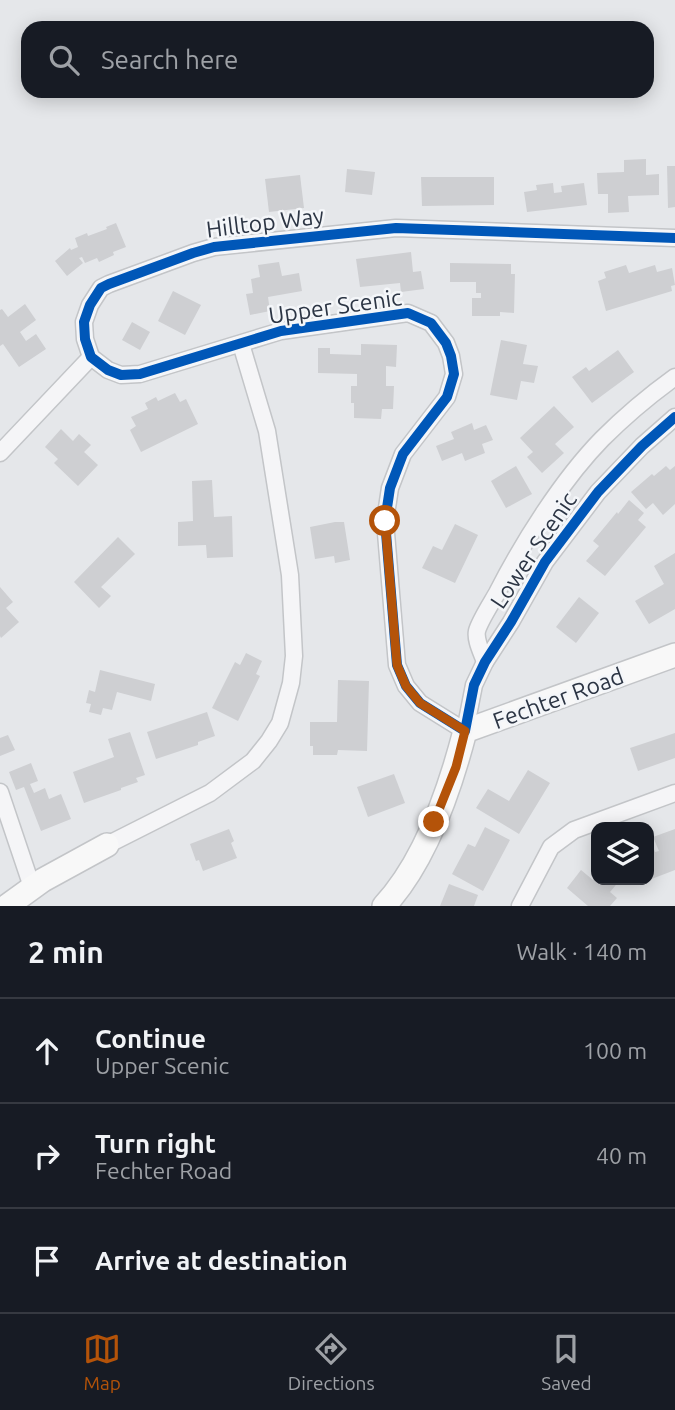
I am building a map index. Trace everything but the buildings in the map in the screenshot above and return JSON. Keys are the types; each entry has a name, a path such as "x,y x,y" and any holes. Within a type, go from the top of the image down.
{"street":[{"name":"Hilltop Way","path":"91,358 85,339 84,322 90,305 101,288 214,247 396,228 675,238"},
{"name":"Upper Scenic","path":"107,845 210,793 253,761 280,723 291,683 294,656 290,575 267,431 241,344 281,331 408,313 431,323 446,343 454,374 447,397 403,454 390,488 385,521 397,665 406,686 420,703 465,731"},
{"path":"0,453 91,358 121,375 141,374 241,344"},
{"path":"485,662 477,632 539,520 601,440 675,377"},
{"name":"Lower Scenic","path":"465,731 474,685 545,562 598,492 642,446 675,417"},
{"name":"Fechter Road","path":"384,906 415,862 434,822 456,767 465,731 675,655"},
{"path":"0,792 32,887"},
{"path":"520,906 551,846 564,836 675,793"},
{"path":"7,906 32,887 107,845"}],"cycle path":[{"path":"675,238 396,228 214,247 101,288 90,305 84,322 85,339 91,357 108,370 121,375 140,374 281,331 408,313 431,323 446,343 454,374 447,397 403,454 390,488 385,521 397,665 406,686 420,703 465,731 474,685 545,562 598,492 642,446 675,417"}],"route":[{"path":"385,521 397,665 406,686 420,703 465,731 456,767 434,822"}]}
